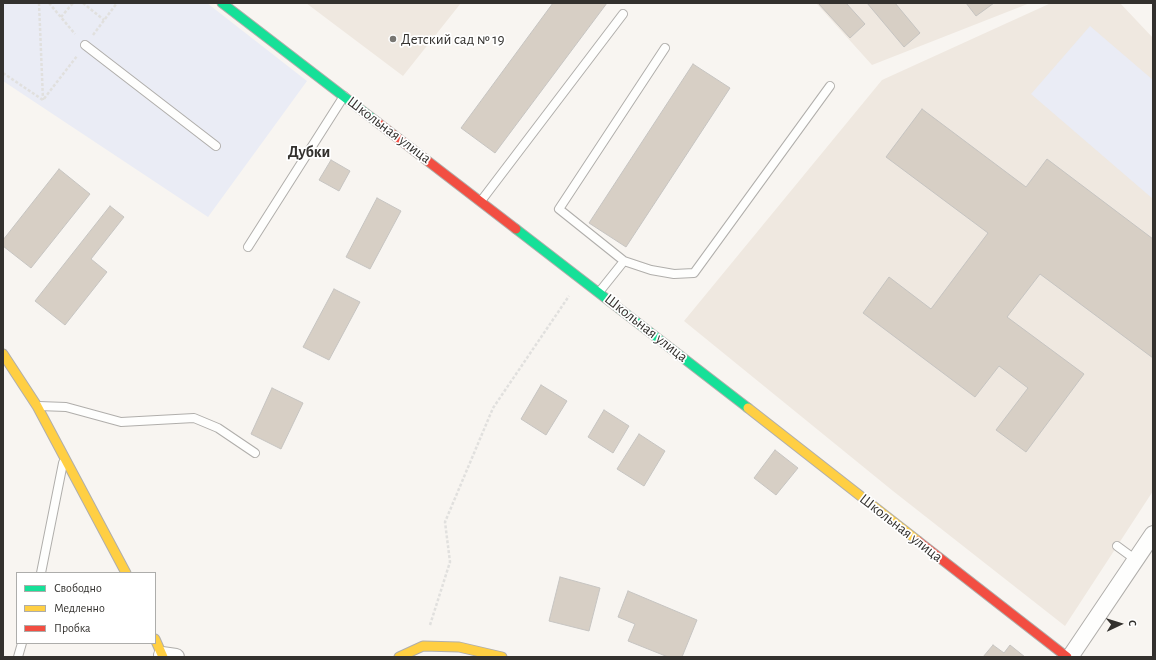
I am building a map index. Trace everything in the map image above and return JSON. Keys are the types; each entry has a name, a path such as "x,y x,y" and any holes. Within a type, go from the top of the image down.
{"street":[{"name":"Школьная улица","path":"222,3 581,278 1067,657"},
{"path":"3,354 37,406 126,572"},
{"path":"1070,657 1153,535"},
{"path":"156,640 167,656"},
{"path":"399,657 424,646 459,646 502,657"}],"lane":[{"path":"481,201 623,14"},
{"path":"85,45 216,146"},
{"path":"665,48 559,209 624,261 652,270 674,274 694,273 830,86"},
{"path":"248,247 344,96"},
{"path":"599,292 624,261"},
{"path":"37,406 66,407 121,422 194,418 218,428 255,452"},
{"path":"41,572 64,456"},
{"path":"1117,546 1136,560"},
{"path":"18,657 22,644"}],"path":[{"path":"39,3 42,100"},
{"path":"49,3 85,45"},
{"path":"61,17 73,3"},
{"path":"83,3 104,20"},
{"path":"42,100 117,3"},
{"path":"3,74 42,100"},
{"path":"424,646 450,562 445,522 493,408 581,278"}],"shaded area":[{"path":"3,3 207,3 307,81 208,217 3,81"},
{"name":"Детский сад № 19","path":"306,3 461,3 403,76"},
{"path":"816,3 1030,3 872,65"},
{"path":"1051,3 1120,3 1153,38 1153,491 1065,626 893,491 684,321 882,80"},
{"path":"1090,26 1153,80 1153,199 1031,94"}],"building":[{"path":"553,3 607,3 495,153 461,128"},
{"path":"818,3 846,3 865,24 850,38"},
{"path":"867,3 895,3 920,33 904,47"},
{"path":"966,3 994,3 976,16"},
{"path":"693,64 730,88 626,247 589,223"},
{"path":"922,109 1026,187 1047,159 1153,239 1153,358 1040,274 1007,317 1084,374 1026,452 996,430 1028,388 999,366 975,397 863,313 889,277 931,309 988,233 886,157"},
{"path":"331,160 350,171 339,191 319,180"},
{"path":"59,169 90,194 31,268 3,246 3,240"},
{"path":"377,198 401,211 370,269 346,257"},
{"path":"110,206 124,217 91,259 107,272 65,325 35,301"},
{"path":"334,289 360,302 329,360 303,347"},
{"path":"541,385 567,401 546,435 521,419"},
{"path":"272,388 303,403 281,449 251,434"},
{"path":"604,410 629,426 613,453 588,437"},
{"path":"639,434 665,451 644,486 617,469"},
{"path":"775,450 798,468 776,495 754,478"},
{"path":"560,577 600,588 589,631 549,621"},
{"path":"628,591 697,620 682,657 668,657 628,641 635,624 618,617"},
{"path":"993,645 1004,653 1010,645 1025,657 983,657"}],"traffic: fast":[{"path":"222,3 377,122"},
{"path":"516,229 748,408"}],"traffic: slow":[{"path":"3,354 37,406 125,572"},
{"path":"748,408 918,541"},
{"path":"156,641 163,657"},
{"path":"399,657 423,646 459,647 502,657"}],"traffic: jam":[{"path":"377,122 516,229"},
{"path":"918,541 1067,657"}],"place":[{"name":"Детский сад № 19","path":"393,39"}],"district":[{"name":"Дубки","path":"309,152"}]}
